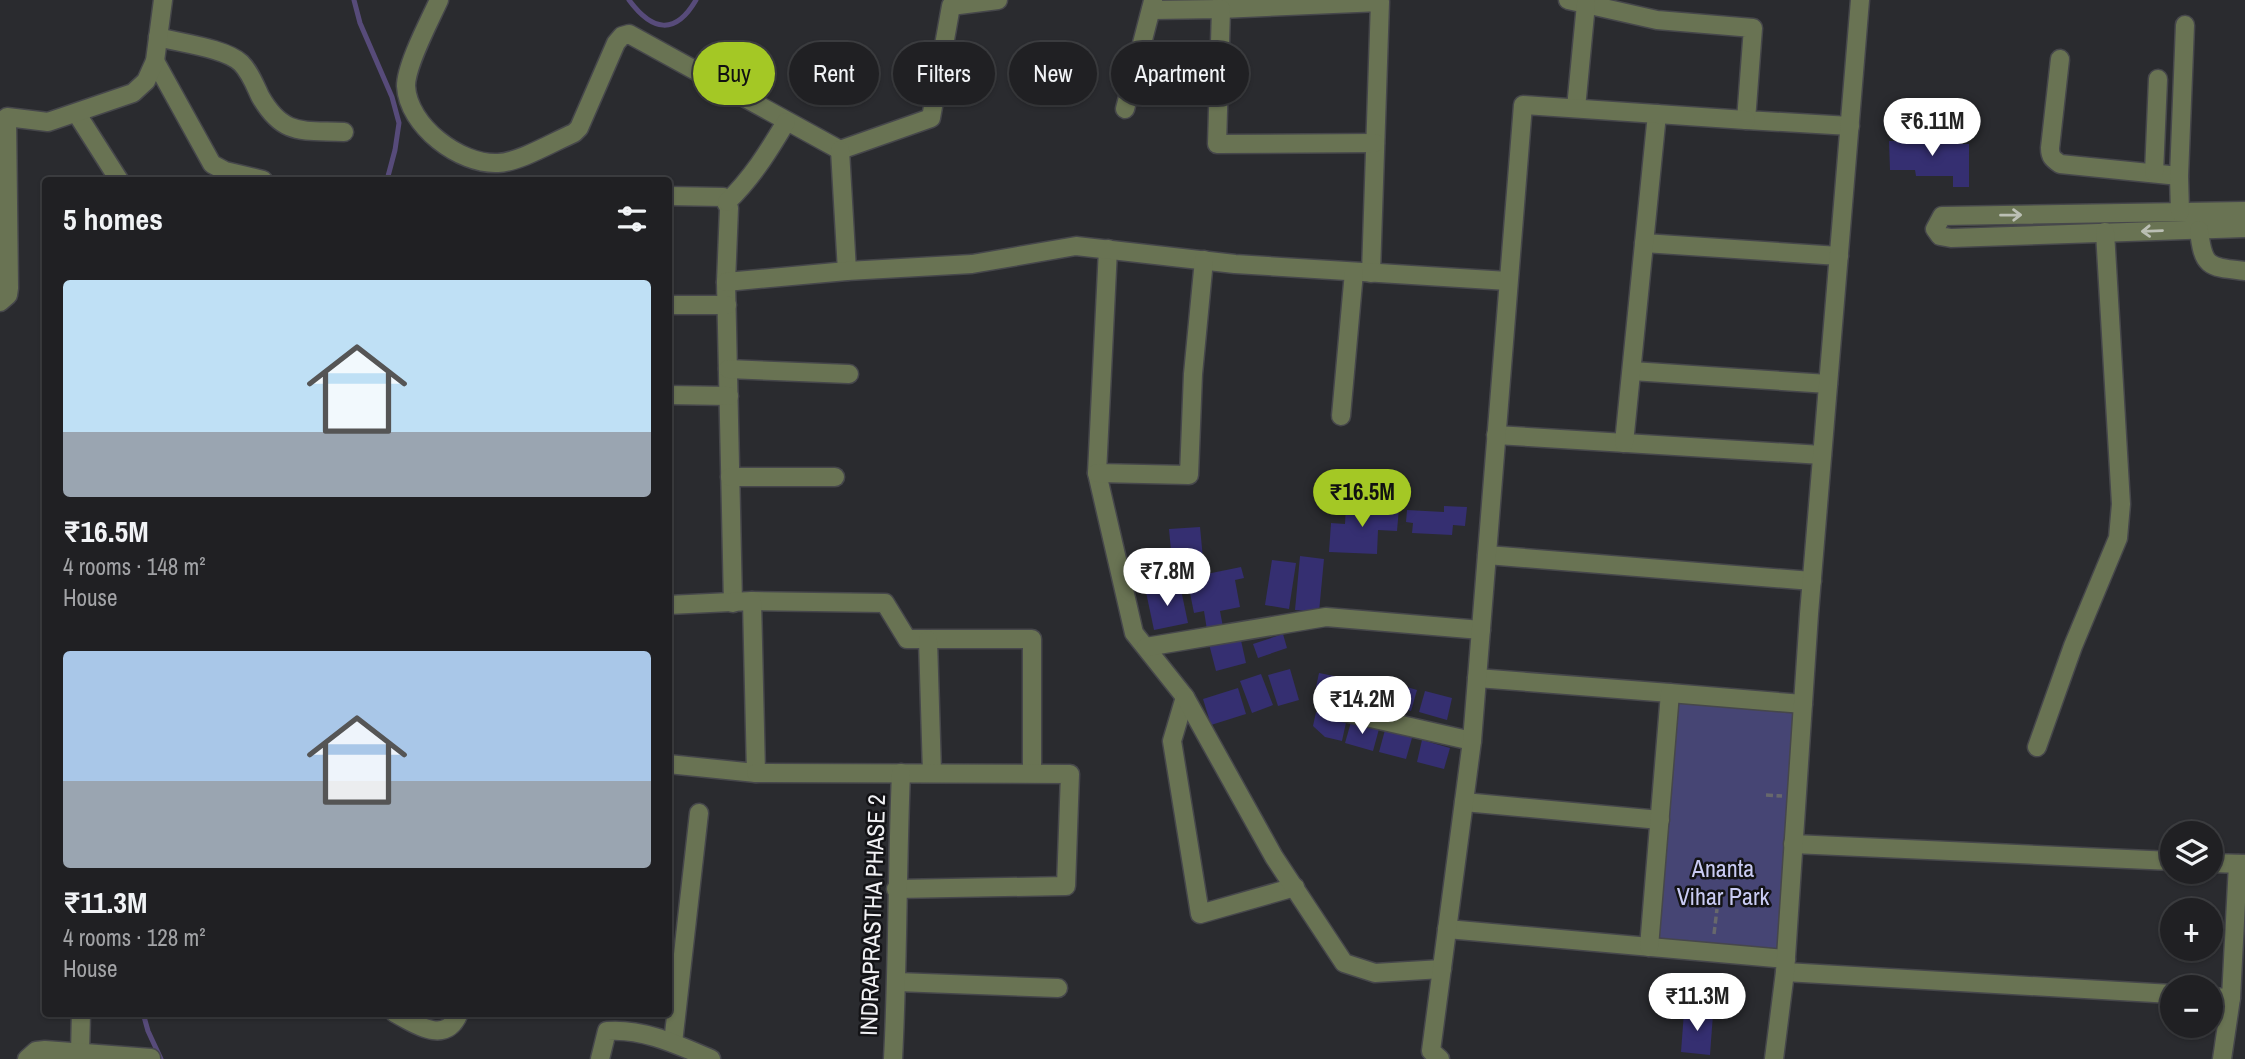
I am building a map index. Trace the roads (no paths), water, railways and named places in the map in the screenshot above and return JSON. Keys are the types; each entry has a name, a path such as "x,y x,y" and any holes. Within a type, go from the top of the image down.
{"street":[{"path":"0,302 8,295 9,288 7,117 48,122 133,93 146,81 155,61 163,0"},
{"path":"439,0 409,71 406,84 412,107 431,135 453,151 496,163 508,161 574,133 579,128 616,43 622,36 629,34 840,150 931,118 951,6 998,0"},
{"path":"1774,1059 1785,965 1812,581 1860,0"},
{"path":"1125,109 1152,5 1380,2 1375,143 1363,272 1341,416"},
{"path":"1576,108 1577,2 1657,20 1753,28 1746,120"},
{"path":"1221,4 1217,144 1375,143"},
{"path":"2180,212 2185,25"},
{"path":"158,37 228,55 241,63 267,108 283,124 295,130 344,132"},
{"path":"2060,59 2050,155 2060,164 2179,176"},
{"path":"155,61 212,164 225,171 250,177"},
{"path":"2154,173 2158,79"},
{"path":"1435,1058 1431,1051 1472,741 1523,105 1850,126"},
{"path":"77,114 117,177"},
{"path":"1624,443 1657,114"},
{"path":"727,202 746,185 761,165 786,122"},
{"path":"840,150 847,271"},
{"path":"672,196 723,197 729,208 726,282 733,603"},
{"path":"2245,211 1942,216 1935,229 1940,236 1951,238 2245,228"},
{"path":"2199,230 2202,253 2207,262 2221,268 2245,271"},
{"path":"2037,747 2073,646 2118,538 2121,504 2105,232"},
{"path":"1644,243 1839,256"},
{"path":"726,282 847,271 972,264 1076,246 1204,260 1508,281"},
{"path":"1108,249 1097,472 1134,633 1185,697 1274,856 1343,963 1376,973 1442,969"},
{"path":"1097,472 1189,475 1193,374 1204,260"},
{"path":"672,305 727,305"},
{"path":"728,369 849,374"},
{"path":"1632,371 1828,384"},
{"path":"672,394 729,396"},
{"path":"1496,435 1822,454"},
{"path":"730,477 835,477"},
{"path":"1487,555 1812,581"},
{"path":"752,601 755,773"},
{"path":"672,605 752,601 885,603 907,639 1032,639 1032,773"},
{"path":"1146,648 1326,617 1481,630"},
{"path":"928,640 932,773"},
{"path":"1477,678 1803,704"},
{"path":"1649,947 1670,693"},
{"path":"1185,697 1172,741 1200,914 1294,887"},
{"path":"1331,709 1472,741"},
{"path":"672,764 755,773 1070,774 1066,886 896,889"},
{"name":"INDRAPRASTHA PHASE 2","path":"893,1059 901,773"},
{"path":"1464,802 1660,820"},
{"path":"673,1043 699,813"},
{"path":"1793,844 2160,860"},
{"path":"2222,1059 2231,998 2242,864 2223,863"},
{"path":"1447,929 1711,953 1785,965 2160,993"},
{"path":"897,982 1058,988"},
{"path":"2223,998 2231,998"},
{"path":"80,1053 81,1017"},
{"path":"403,1017 423,1029 435,1032 447,1028 458,1017"},
{"path":"600,1059 607,1031 628,1029 673,1043 711,1059"},
{"path":"27,1059 36,1051 151,1058"}],"waterway":[{"path":"354,0 360,23 392,97 399,123 388,177"},
{"path":"629,0 646,18 663,25 680,20 696,0"},
{"path":"144,1017 161,1059"}],"park label":[{"name":"Ananta Vihar Park","path":"1723,883"}]}
